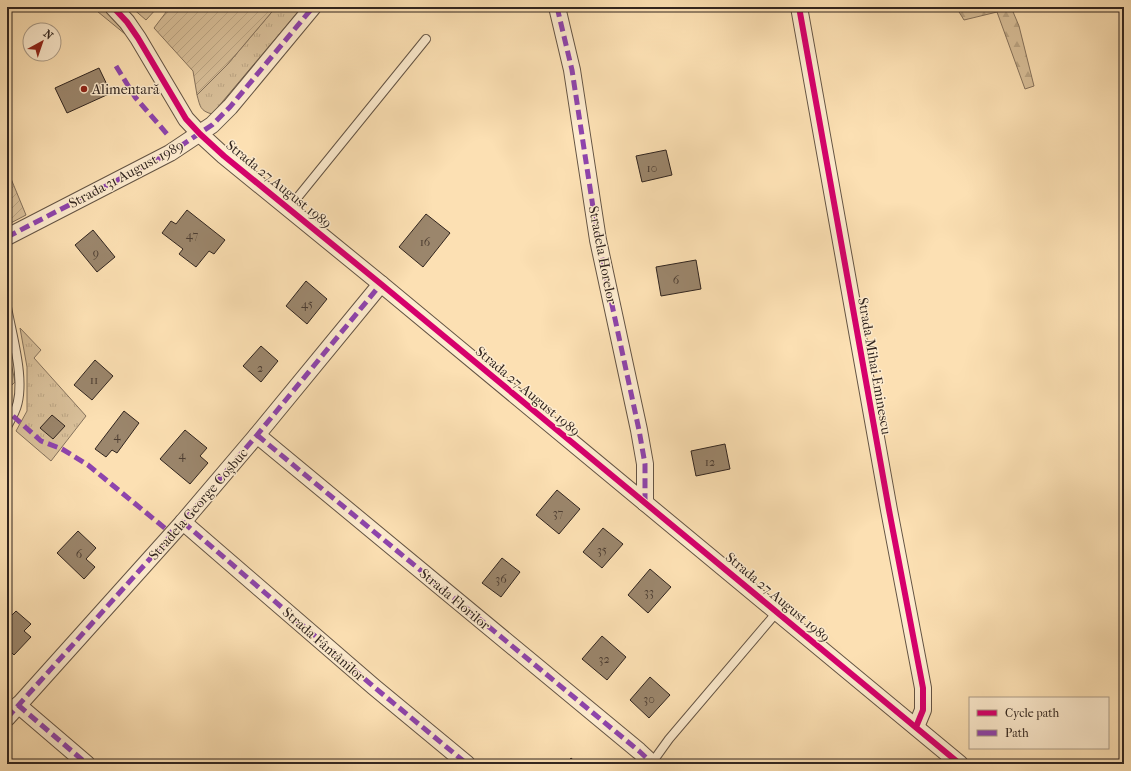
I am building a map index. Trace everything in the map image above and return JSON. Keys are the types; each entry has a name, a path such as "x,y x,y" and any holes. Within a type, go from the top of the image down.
{"street":[{"name":"Strada 27 August 1989","path":"113,7 127,22 138,38 186,119 200,134 960,764"},
{"name":"Strada 31 August 1989","path":"7,237 170,154 212,125 230,107 313,7"},
{"name":"Stradela Horelor","path":"558,7 572,70 598,240 645,464 645,503"},
{"name":"Strada Mihai Eminescu","path":"799,7 889,510 923,688 923,710 916,727"},
{"name":"Stradela George Coșbuc","path":"7,718 183,522 257,435 381,284"},
{"name":"Strada Florilor","path":"257,435 639,751 652,764"},
{"name":"Strada Fântânilor","path":"183,522 374,687 467,764"},
{"path":"18,705 87,764"}],"lane":[{"name":"Strada 27 August 1989","path":"289,208 426,39"},
{"path":"7,307 20,373 20,394 16,411 8,425"},
{"path":"652,764 669,739 777,612"}],"green space":[{"path":"92,7 103,10 112,16 125,34"},
{"path":"131,7 158,7 146,20"},
{"path":"170,7 276,7 227,65 197,95 193,71 154,28"},
{"path":"276,7 302,7 212,114 203,110 197,95 227,65"},
{"path":"956,7 1011,7 1019,26 1034,86 1025,89 997,12 964,20"},
{"path":"7,169 26,215 7,225"},
{"path":"20,328 41,350 34,358 86,416 51,461 16,431 27,411 27,367"},
{"path":"7,343 15,382 10,387 7,385"}],"building":[{"path":"99,68 111,93 67,113 55,88"},
{"path":"666,150 672,175 642,182 636,156"},
{"path":"187,210 225,240 214,254 209,251 196,267 179,254 183,249 162,233 171,221 176,224"},
{"path":"426,214 450,233 423,267 399,247"},
{"path":"93,230 115,257 97,272 75,245"},
{"path":"696,260 701,289 661,296 656,267"},
{"path":"306,281 327,299 307,324 286,306"},
{"path":"261,346 278,361 261,382 243,366"},
{"path":"95,360 113,376 92,400 74,385"},
{"path":"124,411 139,423 117,453 112,450 106,457 95,449"},
{"path":"52,415 65,426 53,439 40,428"},
{"path":"185,430 207,448 200,456 208,463 190,484 160,459"},
{"path":"725,444 730,469 696,476 691,451"},
{"path":"557,490 580,509 559,534 536,515"},
{"path":"603,528 623,544 602,568 583,552"},
{"path":"78,531 96,548 86,559 95,567 84,579 57,553"},
{"path":"502,558 520,572 501,597 482,583"},
{"path":"650,569 671,587 648,613 628,595"},
{"path":"16,611 31,624 24,631 31,637 14,655 7,648 7,620"},
{"path":"602,636 626,657 607,680 582,659"},
{"path":"650,677 670,695 649,718 630,700"},
{"path":"571,758 578,764 566,764"}],"marked path":[{"path":"7,237 170,153 212,125 230,107 313,7"},
{"path":"557,7 572,70 598,240 639,430 645,464 645,503"},
{"path":"116,66 135,97 167,134"},
{"path":"7,718 183,522 257,435 381,284"},
{"path":"13,416 41,441 62,449 88,465 172,534"},
{"path":"257,435 653,764"},
{"path":"183,522 374,687 467,764"},
{"path":"18,705 87,764"}],"cycle path":[{"path":"113,7 127,22 138,38 186,119 224,156 381,284 960,764"},
{"path":"799,7 889,510 923,688 923,710 916,727"}],"place":[{"name":"Alimentară","path":"84,89"}]}
